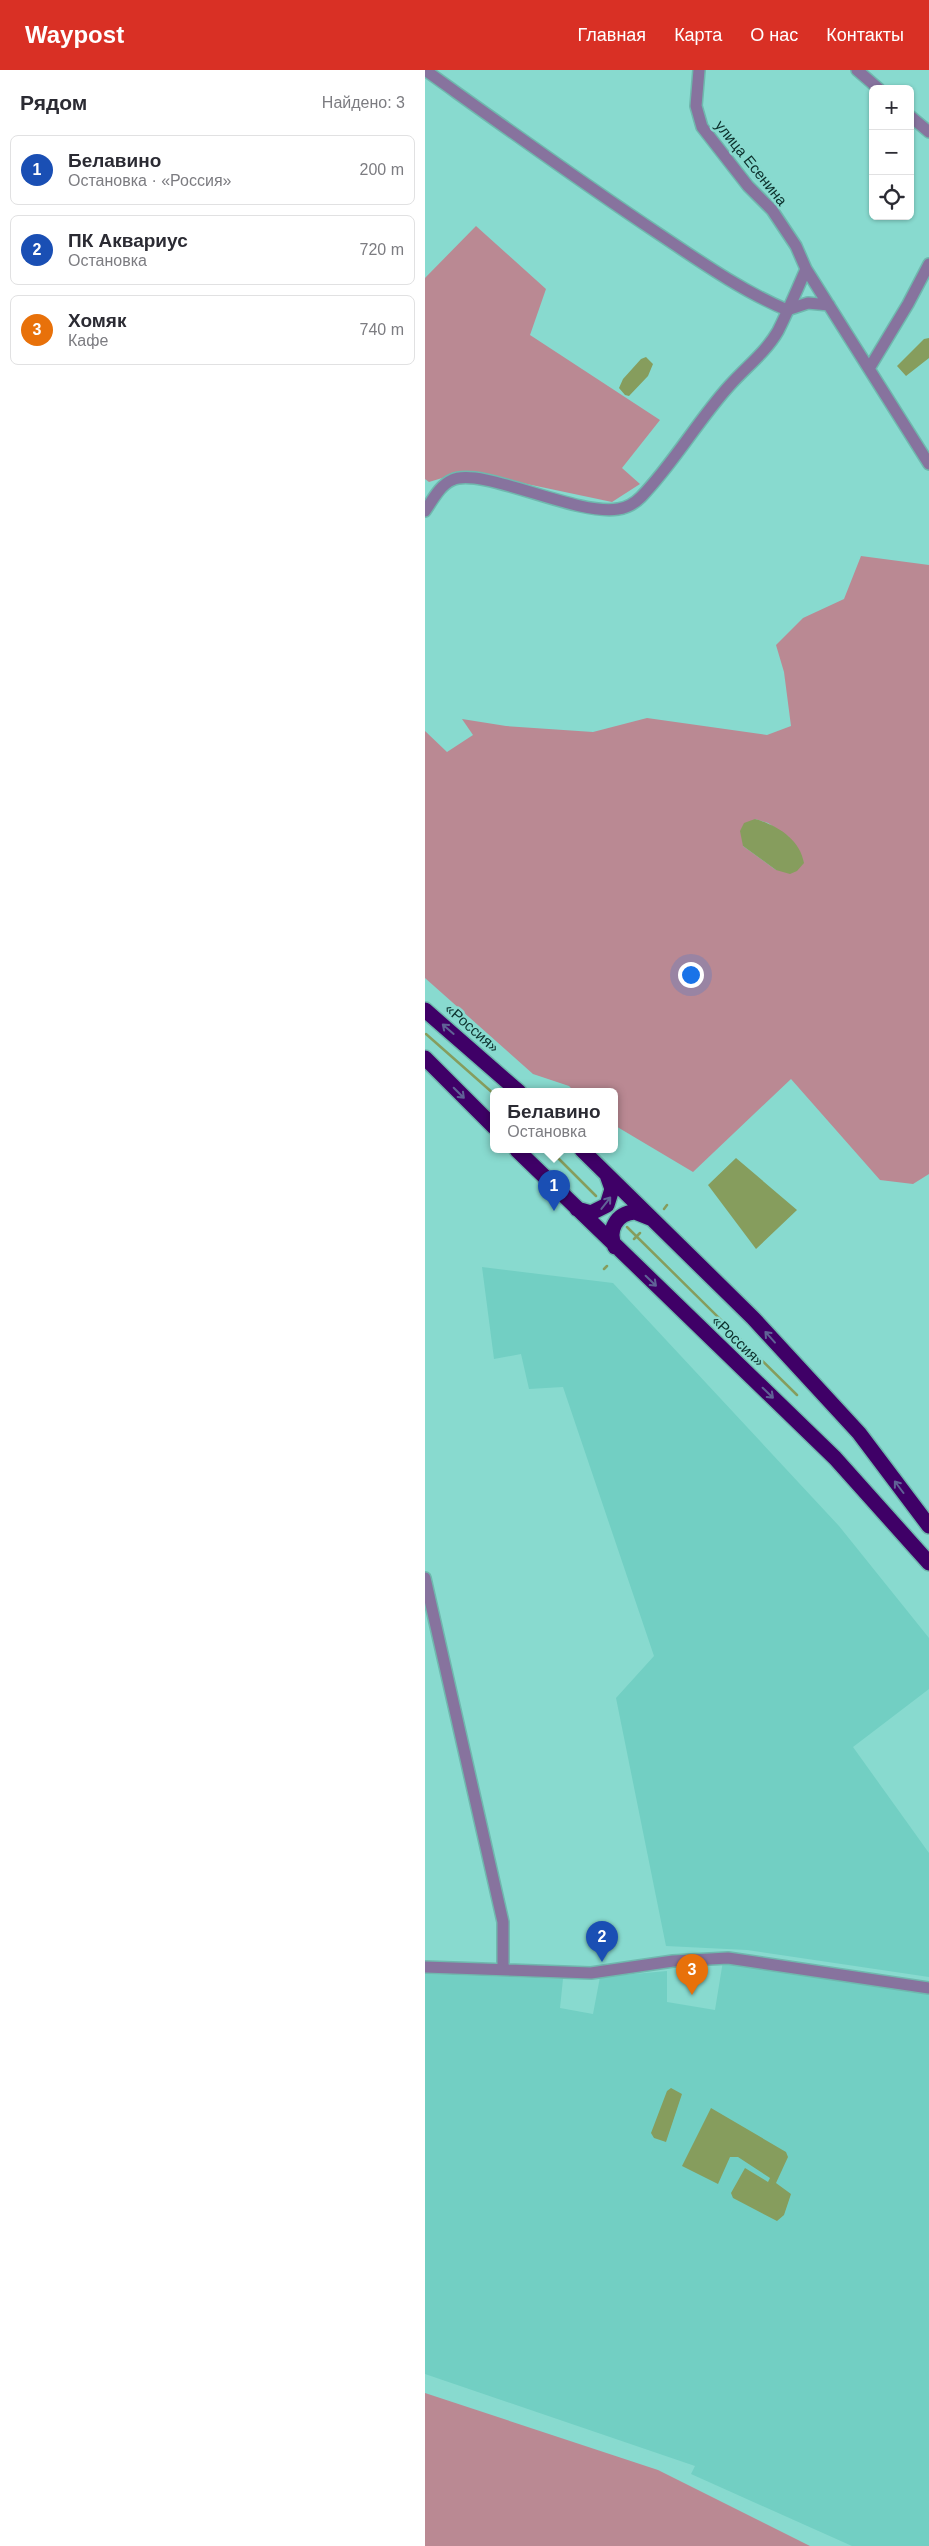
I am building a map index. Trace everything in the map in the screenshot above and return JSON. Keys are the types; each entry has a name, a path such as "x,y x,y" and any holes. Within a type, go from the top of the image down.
{"highway":[{"name":"«Россия»","path":"425,1010 514,1088"},
{"path":"425,1058 490,1123"},
{"name":"«Россия»","path":"520,1153 835,1458 929,1563"},
{"name":"«Россия»","path":"585,1153 753,1318 859,1433 929,1526"},
{"path":"577,1209 591,1213 607,1206 612,1189 606,1173"},
{"path":"615,1247 612,1230 621,1216 638,1212 651,1218"}],"street":[{"path":"425,70 611,202 699,261 765,300 787,310 808,303 829,306"},
{"name":"улица Есенина","path":"699,70 696,106 702,127 748,186 772,210 796,246 806,269 870,367 929,464"},
{"path":"857,70 874,85"},
{"path":"914,119 929,132"},
{"path":"870,367 908,304 929,264"},
{"path":"425,511 450,480 468,476 547,498 605,509 617,510 631,505 641,498 730,384 758,358 777,332 806,269"},
{"path":"425,1578 503,1922 503,1969"},
{"path":"425,1967 591,1973 673,1962 728,1958 929,1988"}],"shaded area":[{"path":"476,226 546,289 530,335 660,420 622,468 640,484 612,502 465,471 429,482 425,479 425,278"},
{"path":"929,338 929,358 906,376 897,366 924,339"},
{"path":"646,357 653,364 648,376 629,396 625,395 619,388 623,379 641,359"},
{"path":"861,556 929,565 929,1174 913,1184 880,1180 791,1079 693,1172 618,1127 618,1088 571,1088 533,1074 425,978 425,731 447,752 473,735 462,719 506,726 593,732 647,718 767,735 791,726 784,672 776,645 803,618 844,599","holes":["755,819 768,823 789,837 776,870 743,846"]},
{"path":"755,819 779,829 793,840 802,854 804,863 797,871 790,874 776,870 743,846 740,831 744,823"},
{"path":"736,1158 797,1210 756,1249 708,1185"},
{"path":"482,1267 613,1283 839,1526 929,1638 929,1689 853,1747 929,1853 929,1977 747,1950 666,1946 616,1698 654,1656 563,1387 529,1389 521,1354 494,1359"},
{"path":"723,1961 929,1994 929,2546 852,2546 691,2474 695,2466 425,2374 425,1974 563,1979 560,2008 593,2014 600,1977 667,1971 667,2002 715,2010"},
{"path":"671,2088 682,2094 666,2142 654,2138 651,2133 667,2091"},
{"path":"711,2108 786,2152 788,2157 776,2183 791,2194 784,2215 777,2221 733,2198 731,2193 745,2168 768,2182 770,2178 738,2157 730,2157 718,2184 682,2166"},
{"path":"425,2393 658,2470 810,2546 425,2546"}],"waterway":[{"path":"426,1034 490,1090"},
{"path":"553,1153 596,1196"},
{"path":"664,1209 667,1205"},
{"path":"627,1227 797,1395"},
{"path":"634,1239 640,1233"},
{"path":"604,1269 607,1266"}],"place":[{"name":"Белавино","path":"554,1211"},
{"name":"ПК Аквариус","path":"602,1962"},
{"name":"Хомяк","path":"692,1995"}]}
